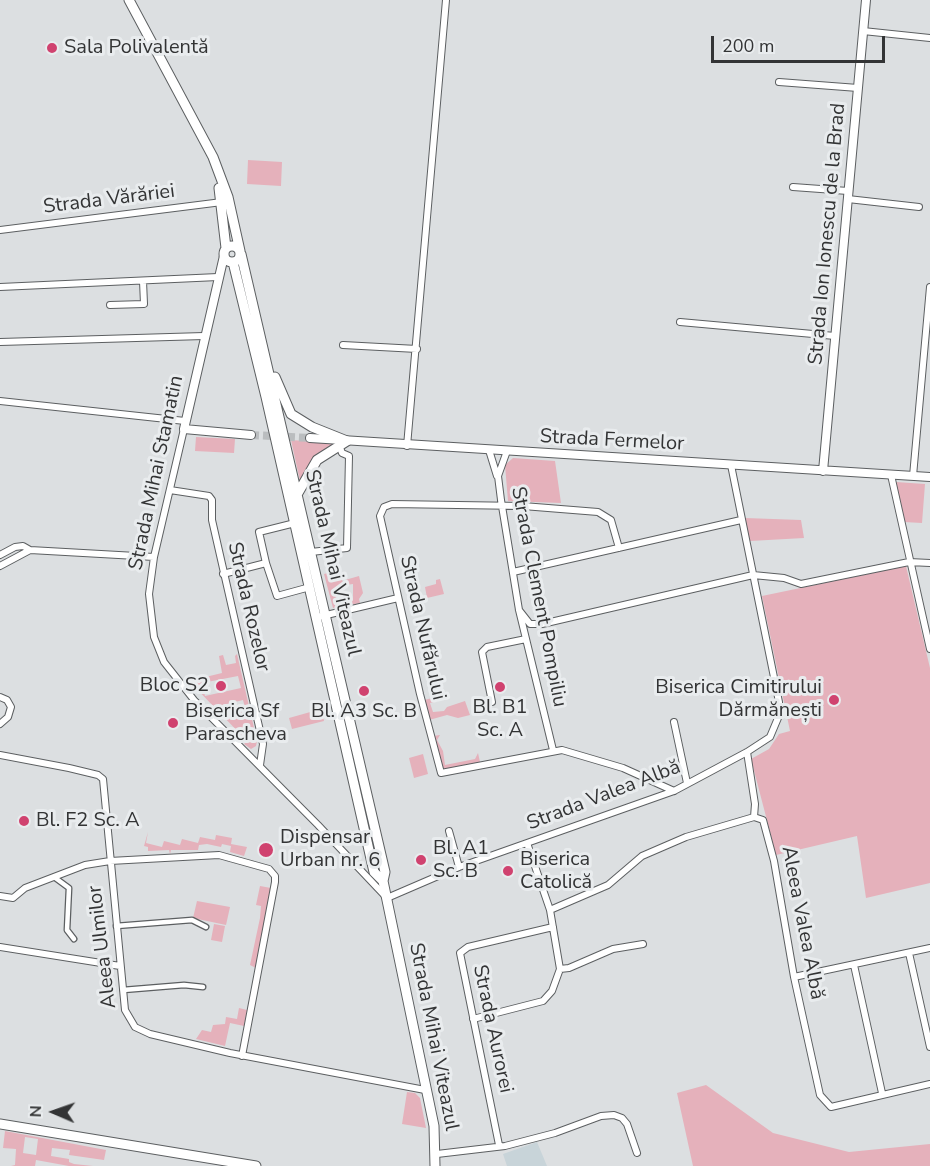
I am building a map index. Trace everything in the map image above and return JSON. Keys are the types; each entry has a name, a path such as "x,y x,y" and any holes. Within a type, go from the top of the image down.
{"main road":[{"name":"Strada Mihai Viteazul","path":"129,0 200,128 228,197 297,493 310,587 322,616 385,872 383,881 434,1126 437,1154 435,1166"},
{"name":"Strada Mihai Viteazul","path":"213,159 222,202 225,252"},
{"path":"233,245 241,252 239,260 233,262 225,252 233,245"},
{"name":"Strada Mihai Viteazul","path":"233,262 295,523 311,552 371,873"},
{"path":"264,351 291,414 343,443"},
{"path":"297,493 312,465 324,454 343,443"},
{"path":"371,873 383,881"},
{"path":"0,1124 256,1166"}],"street":[{"path":"407,446 446,0"},
{"name":"Strada Ion Ionescu de la Brad","path":"823,471 866,0"},
{"path":"863,32 930,38"},
{"path":"779,82 858,88"},
{"path":"793,187 919,207"},
{"name":"Strada Vărăriei","path":"0,230 222,202"},
{"name":"Strada Mihai Stamatin","path":"225,252 154,557 149,614 154,637 164,662 194,700 371,873 387,898"},
{"path":"0,287 218,277"},
{"path":"110,305 144,304 143,281"},
{"path":"913,476 930,287"},
{"path":"680,322 835,336"},
{"path":"0,342 204,336"},
{"path":"343,345 417,349"},
{"path":"0,401 251,435"},
{"name":"Strada Fermelor","path":"310,438 343,443 930,477"},
{"path":"311,552 347,548 349,456 342,453 343,443"},
{"path":"489,450 498,476"},
{"name":"Strada Clement Pompiliu","path":"507,451 498,476 502,506 519,610 553,750"},
{"name":"Strada Valea Albă","path":"387,898 459,867 674,790 747,752 774,731 779,709 731,465"},
{"path":"891,475 930,649"},
{"name":"Strada Rozelor","path":"170,490 209,496 212,500 212,520 263,744 260,765"},
{"name":"Strada Nufărului","path":"619,548 611,520 605,514 502,506 393,504 384,507 380,516 441,773 553,750 569,751 622,768 674,790"},
{"path":"513,572 741,520"},
{"path":"295,523 259,531 266,562 277,596 310,587"},
{"path":"0,555 23,546 30,550 154,557"},
{"path":"0,566 30,550"},
{"path":"224,574 266,562"},
{"path":"519,610 530,624 542,624 753,575 810,583 909,562 930,563"},
{"path":"322,616 398,598"},
{"path":"492,702 482,652 487,647 526,639"},
{"path":"0,697 10,702 8,717 0,724"},
{"path":"674,722 687,783"},
{"name":"Aleea Valea Albă","path":"747,752 755,804 754,817 763,820 774,861 794,977 820,1095 831,1107 857,1102 882,1093"},
{"name":"Aleea Ulmilor","path":"0,755 101,776 105,790 123,990 127,1015 141,1030 242,1056 425,1090"},
{"path":"550,910 601,890 642,856 686,837 754,817"},
{"path":"449,831 459,867"},
{"path":"473,1019 543,1001 552,991 560,969 550,910 527,843"},
{"path":"0,896 13,898 25,888 85,865 110,861 219,855 269,869 275,876 242,1056"},
{"path":"54,877 69,888 67,930 74,939"},
{"path":"116,926 192,920 206,927"},
{"name":"Strada Aurorei","path":"499,1145 460,959 463,949 553,927"},
{"path":"560,969 569,968 613,949 643,944"},
{"path":"0,948 120,966"},
{"path":"794,977 930,948"},
{"path":"909,953 930,1047"},
{"path":"854,965 882,1093 930,1084"},
{"path":"123,990 203,987"},
{"path":"437,1154 505,1146 555,1133 588,1120 614,1115 622,1118 627,1124 637,1153"}],"shaded area":[{"path":"248,160 282,162 281,186 247,184"},
{"path":"196,437 235,439 234,453 195,451"},
{"path":"291,440 333,444 312,461 300,481"},
{"path":"513,458 555,461 561,503 508,501 505,465"},
{"path":"896,482 925,484 922,523 904,522"},
{"path":"745,518 801,520 804,538 750,541"},
{"path":"906,566 930,668 930,883 866,898 857,836 776,855 751,759 769,749 779,734 790,731 762,596"},
{"path":"337,571 338,580 342,580 344,584 336,587 336,602 353,600 353,584 346,585 345,580 359,576 363,593 359,599 360,603 333,608 324,574"},
{"path":"440,579 444,594 427,598 425,587 436,584 436,580"},
{"path":"237,654 257,741 256,746 251,749 244,744 247,741 189,681 222,673 219,656 223,655 226,665 236,663","holes":["238,676 241,688 205,696 202,683","243,700 246,711 229,715 227,704"]},
{"path":"437,697 438,701 430,703 433,712 444,711 447,707 465,701 470,715 458,718 447,715 429,720 424,700"},
{"path":"321,709 324,721 292,729 289,718"},
{"path":"440,735 437,740 443,751 445,765 475,759 478,753 480,762 443,769 433,736"},
{"path":"423,754 428,774 414,778 409,758"},
{"path":"148,832 146,843 162,847 164,841 180,845 182,839 198,843 200,837 215,840 216,835 232,838 231,844 247,847 244,856 230,852 231,846 222,844 221,847 199,845 198,850 171,850 170,854 169,850 148,851 148,847 144,846"},
{"path":"260,886 271,888 256,968 250,965 260,918 261,906 256,905"},
{"path":"197,901 230,907 226,925 193,918"},
{"path":"214,924 225,926 222,942 211,940"},
{"path":"239,1008 247,1010 244,1026 230,1023 225,1046 196,1039 202,1030 211,1032 213,1025 225,1024 226,1017 237,1019"},
{"path":"706,1085 773,1133 849,1152 930,1144 930,1166 693,1166 677,1093"},
{"path":"407,1092 415,1093 420,1098 426,1128 402,1124"},
{"path":"5,1131 106,1150 104,1160 69,1155 70,1150 52,1148 51,1156 69,1159 69,1162 74,1164 93,1166 69,1166 36,1160 35,1166 11,1166 15,1165 16,1149 3,1148","holes":["25,1137 38,1139 36,1155 23,1153"]},
{"path":"537,1142 547,1166 507,1166 503,1154"}],"tunnel":[{"path":"251,435 310,438"}],"place":[{"name":"Sala Polivalentă","path":"52,48"},
{"name":"Bloc S2","path":"221,686"},
{"name":"Bl. B1 Sc. A","path":"500,687"},
{"name":"Bl. A3 Sc. B","path":"364,691"},
{"name":"Biserica Cimitirului Dărmănești","path":"834,700"},
{"name":"Biserica Sf Parascheva","path":"173,723"},
{"name":"Bl. F2 Sc. A","path":"24,821"},
{"name":"Dispensar Urban nr. 6","path":"266,850"},
{"name":"Bl. A1 Sc. B","path":"421,860"},
{"name":"Biserica Catolică","path":"508,871"}]}
